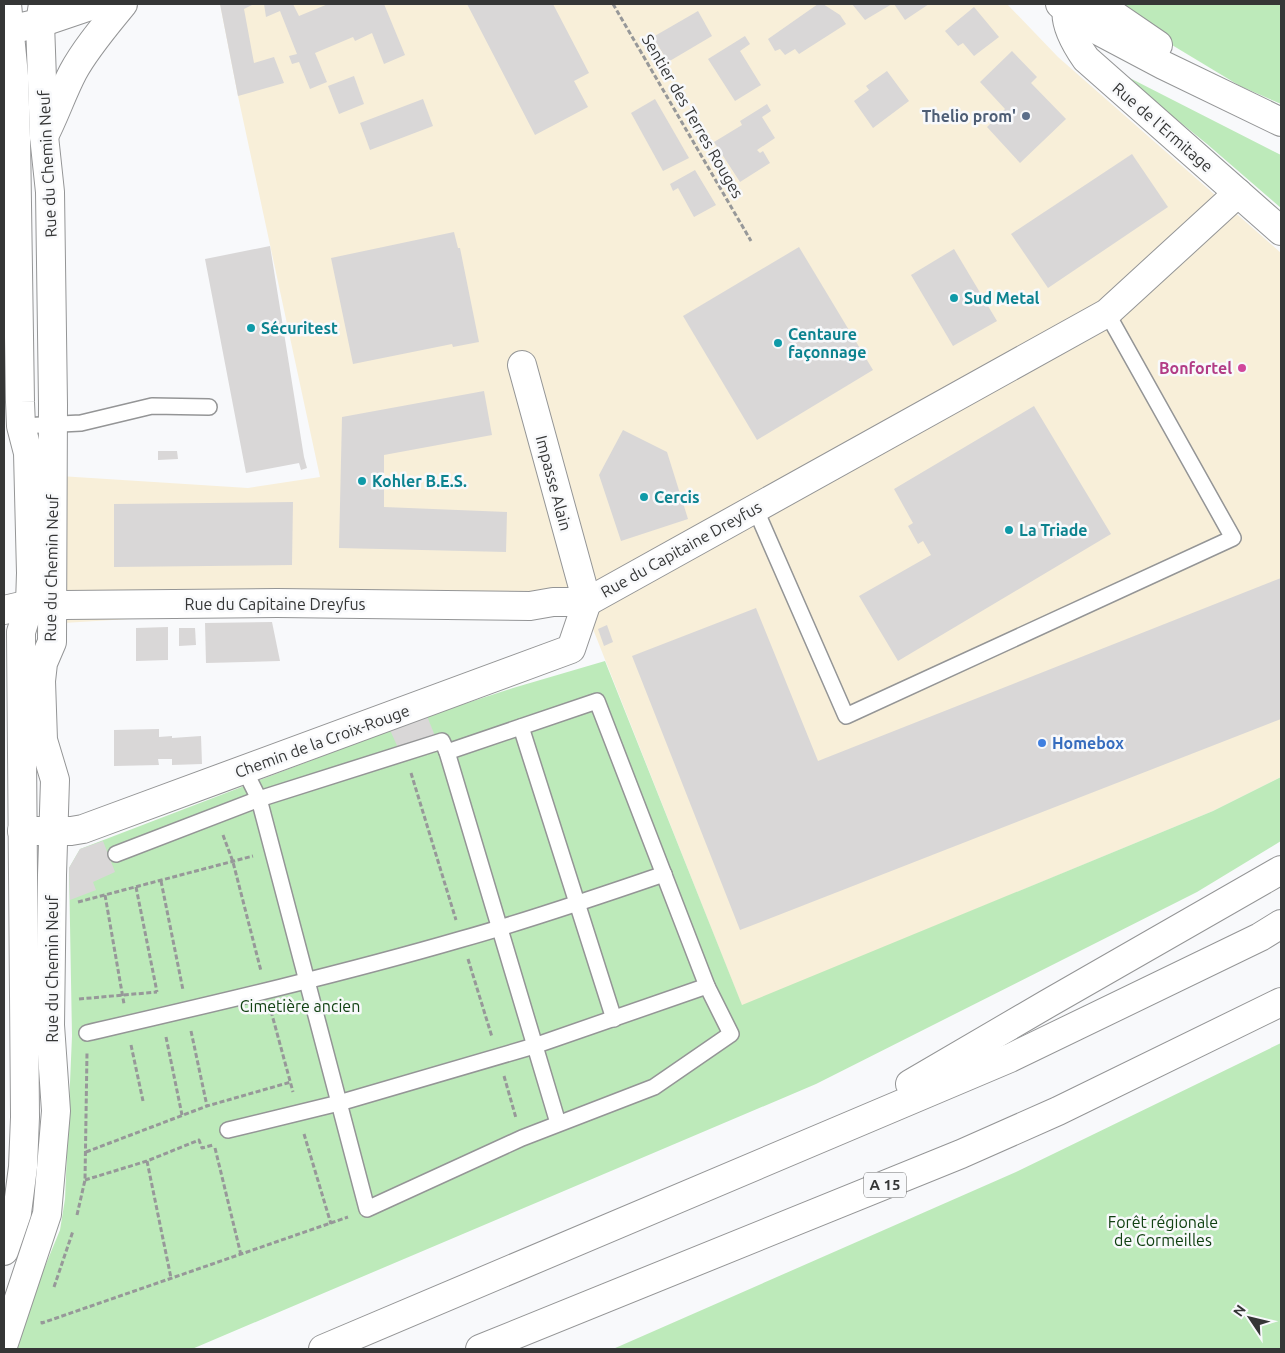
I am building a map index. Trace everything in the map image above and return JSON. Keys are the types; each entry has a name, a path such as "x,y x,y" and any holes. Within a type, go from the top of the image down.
{"main road":[{"path":"7,13 96,4"},
{"path":"44,136 74,71 97,37 123,4"},
{"name":"Rue de l'Ermitage","path":"1098,4 1232,98"},
{"name":"Rue de l'Ermitage","path":"1065,5 1095,29 1154,61 1281,122"},
{"name":"Rue de l'Ermitage","path":"1065,5 1067,18 1076,45 1086,59 1281,231"},
{"name":"Rue du Chemin Neuf","path":"4,1251 16,1212 22,1167 25,1117 21,632 41,604 52,424 50,192 44,136 40,10"},
{"name":"Rue du Chemin Neuf","path":"4,1343 47,1214 56,1111 50,1025 55,780 42,740 41,681 43,663 52,642 31,573 28,453 22,426 19,392 14,76 7,13"},
{"name":"Rue du Capitaine Dreyfus","path":"4,610 41,604 277,603 530,606 553,602 587,602 1107,313 1238,193"},
{"name":"Impasse Alain","path":"522,365 587,602"},
{"name":"Chemin de la Croix-Rouge","path":"22,831 55,832 83,829 571,649 587,602"},
{"path":"815,1140 1046,1004 1281,870"},
{"path":"323,1349 1010,1058 1260,937 1281,924"},
{"name":"A 15","path":"480,1349 961,1154 1058,1111 1281,1002"}],"lane":[{"path":"755,508 846,716 1233,538 1107,313"},
{"path":"22,426 81,423 152,406 209,407"},
{"path":"244,769 259,799 367,1209 558,1123 654,1088 731,1034 707,986 597,701 447,752"},
{"path":"521,727 614,1019"},
{"path":"116,854 259,799 442,741 447,752 558,1123"},
{"path":"87,1033 265,991 500,928 578,904 664,874"},
{"path":"228,1130 339,1103 534,1046 707,986"}],"path":[{"name":"Sentier des Terres Rouges","path":"613,4 751,241"},
{"path":"222,831 233,862 265,991 331,1224"},
{"path":"78,912 78,902 273,851"},
{"path":"105,895 127,1024 143,1101"},
{"path":"79,989 79,999 157,992"},
{"path":"77,1216 85,1180 87,1033"},
{"path":"86,1152 207,1106 291,1082"},
{"path":"85,1180 147,1161 199,1140 202,1148 229,1142 228,1130"},
{"path":"214,1145 241,1255"},
{"path":"147,1161 171,1278"},
{"path":"45,1314 42,1323 331,1224 367,1209"},
{"path":"51,1296 70,1242 74,1224"}],"shaded area":[{"path":"220,4 1007,4 1058,57 1281,253 1281,777 1213,811 742,1006 589,619 516,613 244,612 47,624 44,475 248,488 320,477"}],"green space":[{"path":"1104,4 1281,5 1281,104 1240,86"},
{"path":"1118,72 1281,155 1281,208 1207,144"},
{"name":"Cimetière ancien","path":"605,661 742,1005 1213,811 1281,777 1281,841 1197,892 816,1084 192,1349 11,1349 60,1230 65,1199 72,1036 69,868 80,849 427,716"},
{"name":"Forêt régionale de Cormeilles","path":"1281,1043 1281,1349 613,1349 1016,1172"}],"building":[{"path":"220,4 254,4 244,9 254,63 274,57 284,83 238,96"},
{"path":"264,4 293,4 299,16 328,4 384,4 405,55 384,64 372,33 355,41 353,37 315,53 327,82 310,89 299,62 292,64 289,56 297,54 280,11 266,17"},
{"path":"467,4 553,4 589,73 574,81 588,107 535,135"},
{"path":"818,4 823,4 840,15 846,24 799,54 795,49 785,55 780,49 775,51 768,39"},
{"path":"852,4 892,4 865,20"},
{"path":"894,4 929,4 905,20"},
{"path":"974,7 999,37 974,56 963,43 958,46 945,31"},
{"path":"698,11 712,36 668,62 653,37"},
{"path":"745,36 750,44 740,51 761,85 735,101 708,59"},
{"path":"1012,51 1037,77 1031,83 1066,119 1020,163 987,127 1005,109 980,82"},
{"path":"887,71 909,101 873,128 854,101 869,90 866,86"},
{"path":"354,76 364,104 339,114 328,86"},
{"path":"423,99 433,126 370,150 360,123"},
{"path":"655,99 689,158 663,171 631,113"},
{"path":"767,104 771,111 762,117 775,138 757,150 760,153 763,151 770,163 740,182 714,142 742,125 740,121"},
{"path":"1132,154 1168,207 1048,288 1011,234"},
{"path":"695,170 716,205 694,217 678,188 673,191 670,184"},
{"path":"454,232 458,248 460,248 479,342 453,347 452,344 353,364 331,258"},
{"name":"Sécuritest","path":"270,246 307,468 301,470 299,463 246,473 205,259"},
{"name":"Centaure façonnage","path":"799,247 873,370 757,440 683,316"},
{"name":"Sud Metal","path":"954,249 997,321 953,346 911,275"},
{"name":"Kohler B.E.S.","path":"484,391 492,435 384,455 384,507 507,512 506,552 339,548 342,417"},
{"name":"La Triade","path":"1034,406 1111,534 898,661 859,596 931,555 923,541 918,544 908,526 913,523 894,489"},
{"name":"Cercis","path":"623,430 667,452 688,519 621,541 599,475"},
{"path":"158,451 177,451 178,459 158,460"},
{"path":"293,502 292,565 114,567 114,504"},
{"name":"Homebox","path":"1281,578 1281,719 740,930 632,656 756,608 818,761"},
{"path":"272,622 280,661 206,663 205,623"},
{"path":"607,625 613,642 604,646 598,629"},
{"path":"168,627 168,660 136,661 136,628"},
{"path":"179,628 195,628 196,645 179,646"},
{"path":"427,716 435,736 399,750 390,730"},
{"path":"159,729 159,737 201,736 202,764 172,765 172,759 158,759 159,765 114,766 114,730"},
{"path":"103,841 115,872 93,882 96,890 70,900 69,868 80,849"}],"place":[{"name":"Thelio prom'","path":"1026,116"},
{"name":"Sud Metal","path":"954,298"},
{"name":"Sécuritest","path":"251,328"},
{"name":"Centaure façonnage","path":"778,343"},
{"name":"Bonfortel","path":"1242,368"},
{"name":"Kohler B.E.S.","path":"362,481"},
{"name":"Cercis","path":"644,497"},
{"name":"La Triade","path":"1009,530"},
{"name":"Homebox","path":"1042,743"}]}
